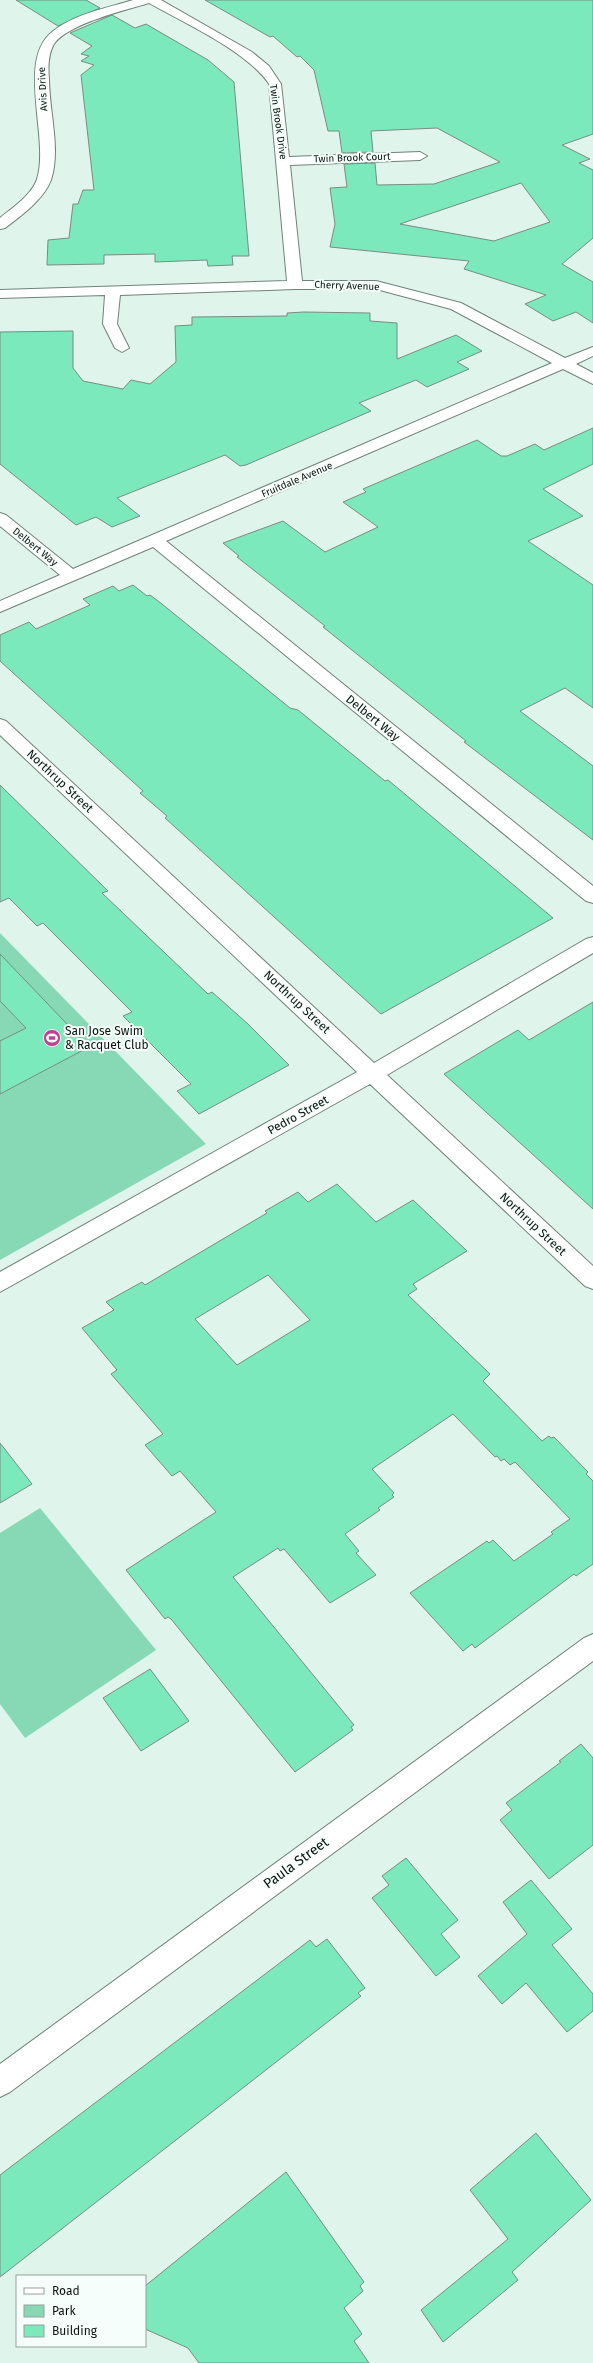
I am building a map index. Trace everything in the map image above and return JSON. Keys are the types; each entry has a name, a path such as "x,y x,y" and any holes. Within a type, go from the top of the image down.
{"street":[{"name":"Avis Drive","path":"0,225 19,210 44,181 47,155 42,58 50,41 72,25 146,0"},
{"name":"Twin Brook Drive","path":"152,0 248,55 265,69 275,84 284,161 295,285"},
{"name":"Twin Brook Court","path":"284,161 420,156"},
{"name":"Cherry Avenue","path":"0,294 295,285 376,285 456,306 593,379"},
{"path":"113,290 110,324 122,348"},
{"name":"Fruitdale Avenue","path":"0,607 593,351"},
{"name":"Delbert Way","path":"0,518 71,576"},
{"name":"Delbert Way","path":"154,540 593,896"},
{"name":"Northrup Street","path":"0,725 593,1280"},
{"name":"Pedro Street","path":"0,1282 373,1073 593,944"},
{"name":"Paula Street","path":"0,2082 593,1646"}],"green space":[{"name":"San Jose Swim & Racquet Club","path":"0,933 206,1144 0,1260"},
{"path":"40,1508 156,1650 25,1738 0,1704 0,1533"}],"building":[{"path":"16,0 86,0 100,8 58,26"},
{"path":"205,0 593,0 593,134 562,145 590,159 579,163 593,170 593,238 562,264 593,282 593,323 576,312 553,321 525,304 546,295 464,269 469,261 330,247 335,224 330,188 347,187 344,164 375,163 377,185 434,184 500,162 437,128 371,131 373,152 342,153 339,131 328,131 314,70 300,56 297,57 273,36 270,37","holes":["521,183 550,222 494,241 400,224"]},
{"path":"112,15 135,28 146,24 208,60 234,82 249,256 232,256 233,265 208,266 207,260 155,262 155,254 104,255 104,264 47,265 48,240 69,238 73,204 78,204 83,190 94,190 81,75 94,65 81,61 89,56 81,54 92,46 70,33"},
{"path":"287,313 370,313 370,321 397,323 397,359 456,335 482,351 457,362 469,369 427,387 416,380 359,403 371,411 246,465 240,466 225,455 117,498 140,516 112,527 96,517 76,525 0,464 0,332 73,331 73,368 83,381 123,389 131,380 150,384 176,362 175,326 192,325 192,317 287,316"},
{"path":"593,428 593,464 543,489 583,516 528,541 593,585 593,708 565,688 520,711 593,766 593,840 464,742 466,741 323,627 325,626 237,557 239,556 223,543 283,521 325,552 378,527 343,502 366,492 363,489 477,440 501,456 507,456 535,444 544,450"},
{"path":"133,585 147,596 150,595 162,604 290,708 298,710 385,781 388,780 553,918 381,1014 165,818 167,816 140,793 143,791 0,661 0,635 29,622 36,629 90,605 83,599 113,586 119,591"},
{"path":"0,785 108,891 102,893 208,994 212,992 248,1024 289,1065 199,1114 177,1091 191,1084 123,1016 132,1012 43,923 37,926 9,898 0,902"},
{"path":"0,954 89,1047 0,1094 0,1041 26,1028 0,1001"},
{"path":"593,1002 593,1209 444,1074 518,1030 529,1040"},
{"path":"337,1184 376,1222 413,1200 467,1251 413,1284 417,1289 408,1295 490,1374 483,1381 542,1441 549,1436 551,1438 554,1437 588,1472 586,1474 593,1481 593,1564 576,1576 574,1574 475,1648 472,1644 463,1651 410,1593 487,1541 489,1543 493,1540 514,1561 553,1534 551,1532 570,1519 515,1462 510,1465 504,1459 501,1461 497,1456 495,1457 453,1414 372,1469 394,1493 392,1495 394,1497 378,1508 380,1510 345,1534 359,1551 356,1553 376,1575 330,1603 284,1549 280,1551 278,1548 233,1577 354,1725 351,1727 353,1730 295,1772 171,1619 168,1617 165,1619 126,1570 216,1512 180,1471 172,1476 145,1445 163,1434 111,1374 117,1370 82,1328 114,1310 106,1302 142,1282 145,1285 267,1213 265,1211 298,1192 308,1202","holes":["268,1275 310,1320 237,1365 195,1319"]},
{"path":"0,1443 32,1484 0,1503"},
{"path":"150,1669 189,1721 141,1751 103,1698"},
{"path":"581,1744 593,1758 593,1845 549,1879 500,1820 512,1810 506,1803 561,1762 559,1761"},
{"path":"406,1858 458,1920 441,1934 460,1957 436,1976 372,1898 389,1885 382,1876"},
{"path":"531,1880 572,1929 552,1945 593,1994 593,2011 567,2032 526,1983 502,2004 478,1976 527,1934 503,1902"},
{"path":"327,1939 365,1988 358,1993 361,1996 0,2277 0,2175 310,1940 316,1947"},
{"path":"536,2133 591,2200 512,2272 518,2280 443,2342 421,2310 508,2239 470,2190"},
{"path":"286,2172 364,2282 360,2286 363,2291 344,2308 362,2334 354,2341 369,2363 199,2363 188,2348 146,2329 146,2285"}],"place":[{"name":"San Jose Swim & Racquet Club","path":"52,1038"}]}
